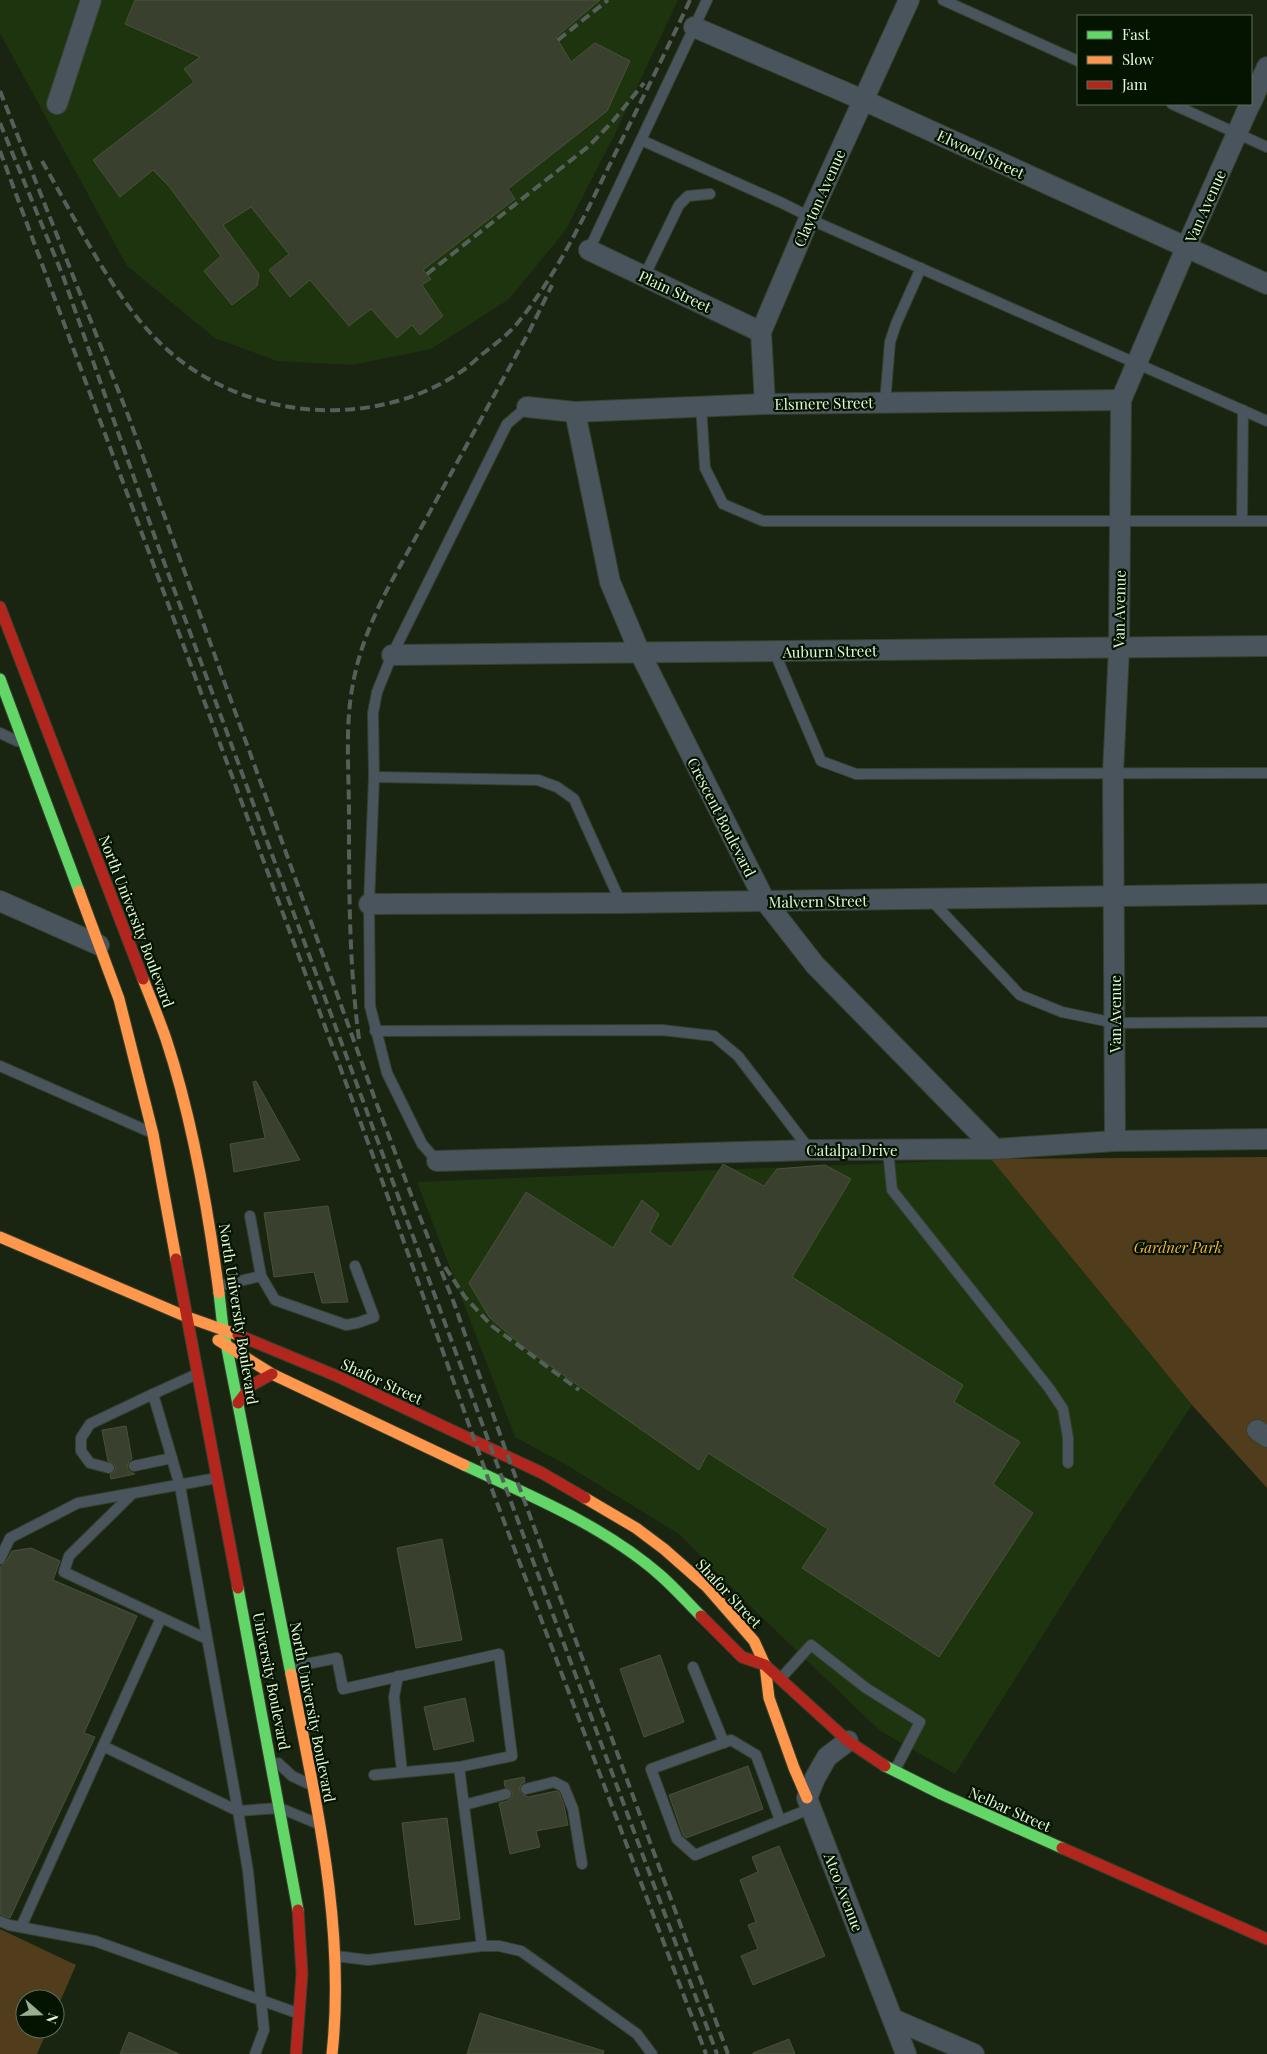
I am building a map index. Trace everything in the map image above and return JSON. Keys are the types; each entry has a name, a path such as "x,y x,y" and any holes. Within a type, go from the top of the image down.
{"main road":[{"name":"North University Boulevard","path":"0,607 166,1039 186,1110 207,1208 227,1346 319,1825 332,1910 335,2027 332,2054"},
{"path":"0,680 119,999 153,1134 186,1317"},
{"name":"Shafor Street","path":"0,1237 186,1317 224,1328 339,1377 542,1473 636,1528 664,1549 706,1586 754,1641 765,1665"},
{"name":"Shafor Street","path":"186,1317 227,1346 272,1374 550,1505 594,1529 660,1575 742,1657 765,1665"},
{"name":"University Boulevard","path":"186,1317 272,1757 297,1901 302,1974 296,2054"},
{"path":"238,1404 250,1386 260,1378 272,1374"},
{"path":"765,1665 769,1698 794,1768 809,1803"},
{"name":"Nelbar Street","path":"765,1665 848,1741 894,1771 941,1794 1267,1939"}],"street":[{"path":"57,104 91,0"},
{"name":"Clayton Avenue","path":"765,404 761,332 808,219 909,0"},
{"name":"Elwood Street","path":"694,27 863,100 1267,284"},
{"name":"Van Avenue","path":"1252,101 1267,67"},
{"name":"Van Avenue","path":"1115,1141 1113,773 1119,648 1121,400 1250,105"},
{"name":"Plain Street","path":"589,250 761,332"},
{"name":"Elsmere Street","path":"527,407 575,412 765,404 1121,400"},
{"name":"Crescent Boulevard","path":"575,412 610,582 640,653 765,901 815,965 995,1149"},
{"name":"Auburn Street","path":"392,655 1267,646"},
{"name":"Malvern Street","path":"369,904 621,903 1267,894"},
{"path":"0,901 99,946"},
{"name":"Catalpa Drive","path":"437,1160 810,1150 995,1149 1115,1141 1267,1139"},
{"path":"809,1803 815,1778 827,1757 848,1741"},
{"name":"Atco Avenue","path":"809,1803 906,2054"},
{"path":"893,2019 974,2054"}],"lane":[{"path":"589,250 707,0"},
{"path":"943,0 1077,61"},
{"path":"1174,105 1267,146"},
{"path":"641,140 782,203 802,213 808,219 1267,421"},
{"path":"644,277 679,206 688,196 710,194"},
{"path":"885,403 890,342 921,268"},
{"path":"701,406 705,468 723,504 763,521 1267,521"},
{"path":"437,1160 422,1144 387,1073 370,1006 369,904 374,777 373,713 377,692 392,655 507,424 527,407"},
{"path":"1242,521 1244,410"},
{"path":"774,652 821,761 856,774 1267,773"},
{"path":"0,733 24,744"},
{"path":"374,777 538,780 557,787 574,799 621,903"},
{"path":"931,899 1020,994 1062,1012 1115,1023 1267,1022"},
{"path":"375,1031 662,1030 714,1036 738,1056 810,1150"},
{"path":"0,1066 153,1134"},
{"path":"888,1150 892,1190 1049,1388 1063,1409 1068,1438 1068,1463"},
{"path":"250,1216 261,1276 275,1300 346,1325 374,1317 355,1266"},
{"path":"218,1286 261,1276"},
{"path":"109,1468 90,1463 81,1451 81,1438 90,1424 198,1373"},
{"path":"153,1394 180,1486 248,1871 264,2030 255,2054"},
{"path":"134,1466 172,1458"},
{"path":"0,1560 10,1538 78,1503 218,1478"},
{"path":"132,1494 69,1556 64,1572 207,1639"},
{"path":"21,1927 161,1618"},
{"path":"780,1679 811,1645 866,1688 920,1722 894,1771"},
{"path":"290,1667 337,1658 343,1689 499,1654 512,1756 459,1767 374,1775"},
{"path":"693,1666 724,1743"},
{"path":"398,1676 394,1697 402,1772"},
{"path":"780,1820 756,1755 731,1740 651,1769 677,1839 695,1855 780,1820 809,1803"},
{"path":"103,1746 238,1811 280,1808 319,1825"},
{"path":"272,1757 292,1776 312,1785"},
{"path":"459,1767 482,1946"},
{"path":"526,1789 554,1782 564,1787 573,1809 582,1864"},
{"path":"464,1805 506,1794"},
{"path":"0,1921 9,1925 95,1941 299,2014"},
{"path":"334,1956 368,1960 482,1946 499,1946 521,1951 637,2034 652,2054"}],"shaded area":[{"path":"0,0 678,0 614,136 565,231 508,300 431,349 352,365 277,361 215,338 127,266 0,33"},
{"path":"991,1159 1192,1405 1118,1516 955,1774 879,1730 742,1598 679,1534 568,1466 515,1437 417,1182"}],"green space":[{"name":"Gardner Park","path":"1267,1157 1267,1488 1192,1405 991,1159"},
{"path":"0,1929 76,1965 65,1990 15,1989 15,2039 44,2039 37,2054 0,2054"}],"building":[{"path":"135,0 600,0 556,37 571,62 595,43 630,61 607,111 508,189 515,199 423,270 431,279 422,285 443,316 420,335 412,325 397,338 371,309 349,326 310,280 290,297 269,270 289,254 251,207 223,225 259,274 257,286 232,305 204,271 221,256 168,185 153,170 120,197 93,160 194,82 184,69 200,57 125,24"},
{"path":"256,1081 300,1160 234,1172 230,1144 265,1138 253,1082"},
{"path":"723,1164 764,1186 777,1169 825,1165 851,1179 792,1277 963,1385 954,1402 1020,1442 993,1484 1033,1513 939,1657 802,1568 828,1529 708,1453 699,1470 525,1348 490,1318 469,1283 526,1192 613,1248 642,1200 659,1214 650,1232 671,1247"},
{"path":"328,1206 348,1302 322,1303 314,1272 274,1277 264,1213"},
{"path":"126,1426 132,1459 127,1467 129,1471 135,1474 111,1479 110,1475 116,1467 108,1461 102,1430"},
{"path":"442,1539 462,1640 416,1648 397,1548"},
{"path":"31,1548 60,1561 53,1580 137,1616 84,1733 95,1737 10,1918 0,1914 0,1567 6,1562 12,1551"},
{"path":"660,1655 684,1722 644,1737 620,1669"},
{"path":"465,1698 474,1741 434,1750 424,1707"},
{"path":"748,1766 763,1809 686,1838 683,1835 669,1795"},
{"path":"524,1777 525,1782 521,1784 519,1790 528,1797 559,1792 568,1825 536,1831 540,1847 510,1854 499,1803 508,1801 513,1795 511,1790 505,1787 504,1781"},
{"path":"447,1818 460,1919 415,1925 402,1823"},
{"path":"779,1846 825,1956 753,1985 741,1956 758,1949 748,1925 756,1922 740,1880 758,1872 752,1857"},
{"path":"480,2013 604,2051 603,2054 467,2054"},
{"path":"129,2032 179,2054 120,2054"},
{"path":"789,2039 795,2054 753,2054 753,2053"}],"railway":[{"path":"558,40 608,0"},
{"path":"42,161 96,256 126,303 160,343 192,369 228,389 266,402 306,409 347,410 388,404 426,391 468,367 508,333 530,307 544,287 580,225 690,0"},
{"path":"427,274 589,146 613,121 644,83"},
{"path":"0,91 128,415 376,1102 454,1303 502,1440 728,2054"},
{"path":"0,123 63,276 157,543 717,2054"},
{"path":"0,151 379,1172 494,1495 706,2054"},
{"path":"359,1039 350,927 348,752 350,704 358,662 371,623 389,586 529,332 552,285"},
{"path":"445,1267 465,1297 492,1326 579,1390"}],"traffic: fast":[{"path":"0,679 79,891"},
{"path":"219,1293 223,1328 291,1674"},
{"path":"464,1465 566,1513 615,1541 660,1575 701,1616"},
{"path":"238,1588 298,1910"},
{"path":"885,1766 941,1794 1062,1848"}],"traffic: slow":[{"path":"79,891 119,999 153,1134 176,1259"},
{"path":"143,979 176,1070 192,1133 205,1197 219,1293"},
{"path":"0,1237 187,1317 238,1335"},
{"path":"218,1340 272,1374 464,1465"},
{"path":"585,1498 636,1528 664,1549 706,1586 754,1641 765,1665 769,1698 807,1798"},
{"path":"291,1674 310,1768 332,1910 335,1958 332,2054"}],"traffic: jam":[{"path":"0,607 143,979"},
{"path":"176,1259 238,1588"},
{"path":"238,1335 339,1377 542,1473 585,1498"},
{"path":"238,1403 252,1385 272,1374"},
{"path":"701,1616 742,1657 765,1665 848,1741 885,1766"},
{"path":"1062,1848 1267,1939"},
{"path":"296,2054 302,1974 298,1910"}]}
